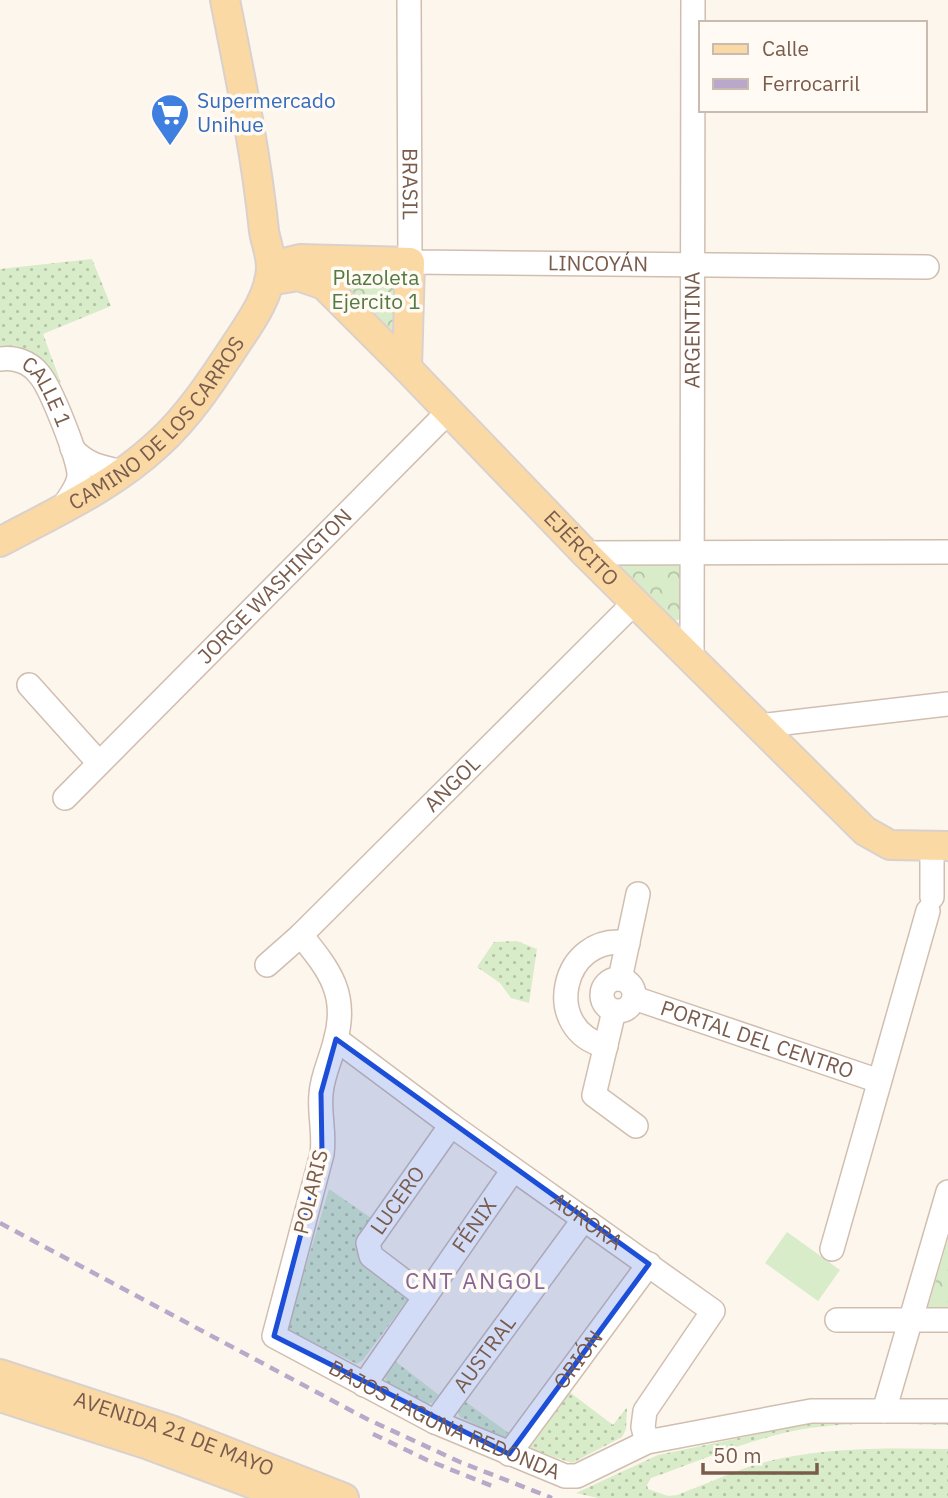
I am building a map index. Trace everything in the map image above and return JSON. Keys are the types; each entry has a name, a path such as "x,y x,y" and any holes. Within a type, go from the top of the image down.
{"main road":[{"path":"225,0 257,171 270,273"},
{"name":"LINCOYÁN","path":"270,273 300,259 410,262"},
{"name":"BRASIL","path":"407,368 410,262"},
{"name":"EJÉRCITO","path":"270,273 298,276 324,285 585,554 865,831 885,843 900,846 940,846"},
{"name":"CAMINO DE LOS CARROS","path":"0,542 61,510 124,472 158,445 209,384 247,328 270,273"},
{"name":"AVENIDA 21 DE MAYO","path":"0,1374 171,1430 344,1498"},
{"name":"AVENIDA 21 DE MAYO","path":"0,1397 158,1448 291,1498"}],"street":[{"name":"BRASIL","path":"409,0 410,262"},
{"name":"ARGENTINA","path":"692,659 693,0"},
{"name":"LINCOYÁN","path":"410,262 927,267"},
{"name":"CALLE 1","path":"0,359 16,359 39,372 72,448 79,477 61,510"},
{"name":"JORGE WASHINGTON","path":"65,798 449,411"},
{"name":"CALLE 1","path":"72,448 77,455 90,463 124,472"},
{"path":"585,554 948,552"},
{"name":"ANGOL","path":"267,965 635,602"},
{"path":"29,685 99,763"},
{"path":"759,726 948,704"},
{"name":"PORTAL DEL CENTRO","path":"832,1249 930,904 940,846"},
{"name":"PORTAL DEL CENTRO","path":"638,894 620,979 630,984 634,990 624,1005 879,1081"},
{"name":"POLARIS","path":"274,1336 322,1154 324,1128 321,1093 336,1039 340,1005 338,990 330,971 301,934"},
{"path":"606,1046 591,1041 576,1027 566,1006 567,982 571,971 586,953 604,944 628,943"},
{"path":"624,1005 606,1046 594,1095 636,1126"},
{"name":"AURORA","path":"336,1039 513,1170 713,1311 645,1410 643,1427 647,1442"},
{"name":"LUCERO","path":"425,1297 371,1256 368,1243 451,1125"},
{"name":"FÉNIX","path":"364,1385 513,1170"},
{"path":"884,1411 948,1192"},
{"name":"AUSTRAL","path":"435,1422 584,1219"},
{"name":"ORIÓN","path":"509,1454 649,1264"},
{"path":"837,1320 948,1320"},
{"name":"BAJOS LAGUNA REDONDA","path":"274,1336 435,1422 565,1476 578,1476 647,1442 811,1412 948,1411"}],"highlighted area":[{"path":"336,1039 649,1264 509,1454 274,1336 322,1154 321,1093"}],"green space":[{"path":"92,259 111,306 43,334 61,383 35,356 21,350 0,350 0,269"},
{"name":"Plazoleta Ejercito 1","path":"396,271 399,329 394,335 331,279 332,272"},
{"path":"622,563 678,565 684,571 684,617 675,621 621,573 619,567"},
{"path":"517,941 537,949 529,1003 511,998 500,983 477,967 494,942"},
{"path":"329,1189 377,1222 357,1251 410,1291 411,1295 363,1360 357,1364 287,1330"},
{"path":"787,1232 840,1270 818,1301 765,1263"},
{"path":"948,1239 948,1320 924,1320"},
{"path":"395,1361 439,1395 432,1403 427,1404 387,1382 384,1376"},
{"path":"564,1388 613,1425 627,1407 626,1429 622,1437 572,1463 525,1447"},
{"path":"466,1402 514,1437 506,1439 460,1417 458,1413"},
{"path":"801,1416 948,1421 948,1425 848,1425 788,1432 736,1447 651,1478 648,1489 668,1496 677,1495 757,1464 813,1453 948,1449 948,1498 598,1498 576,1493 658,1455 791,1427"}],"railway":[{"path":"0,1223 367,1419 460,1462 552,1498"},
{"path":"373,1434 427,1460 492,1486"}],"place":[{"name":"Supermercado Unihue","path":"170,147"}],"district":[{"name":"CNT ANGOL","path":"476,1281"}]}
